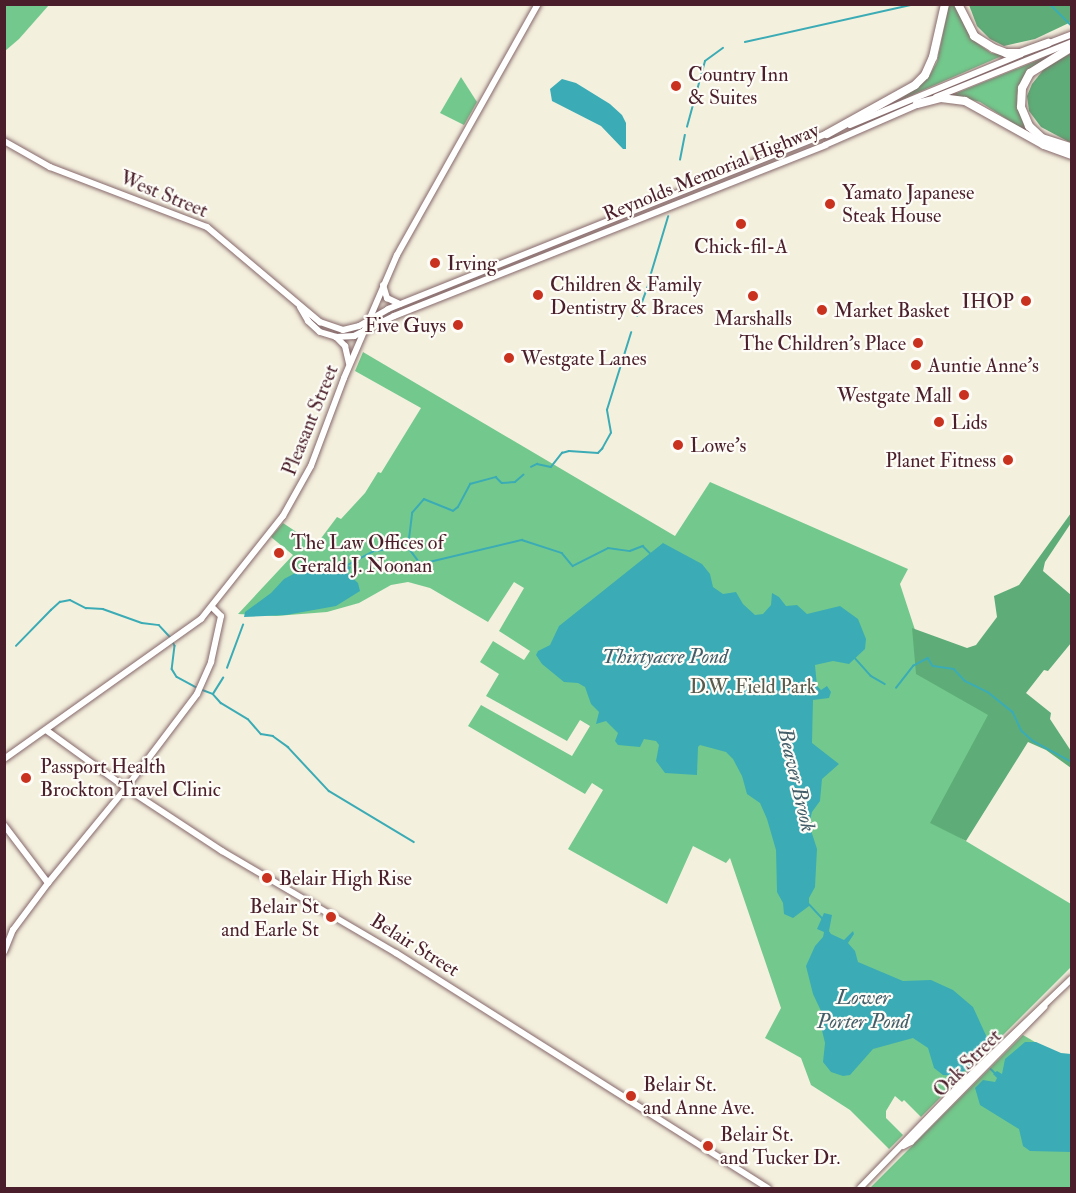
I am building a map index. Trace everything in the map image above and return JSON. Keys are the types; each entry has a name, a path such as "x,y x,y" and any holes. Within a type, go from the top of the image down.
{"highway":[{"path":"827,134 915,85 925,75 933,57 945,4"},
{"path":"958,4 974,36 993,48 1006,53 1020,53 1048,43"},
{"path":"1071,45 1030,73 1022,88 1021,107 1029,126 1042,138 1071,148"},
{"path":"917,104 941,98 965,101 1044,145 1071,155"}],"main road":[{"name":"Pleasant Street","path":"4,759 173,639 212,607 297,495 332,415 383,284 407,236 538,4"},
{"name":"Reynolds Memorial Highway","path":"367,322 401,304 1071,34"},
{"name":"Reynolds Memorial Highway","path":"363,332 394,316 825,145 917,104 1071,45"},
{"name":"West Street","path":"4,141 50,167 207,227 320,322 331,328 347,329 367,322"},
{"path":"383,284 387,298 401,304"},
{"name":"West Street","path":"296,302 314,327 336,337"},
{"path":"350,364 346,349 336,337 363,332"},
{"path":"4,952 13,930 48,883 126,788 200,689 211,662 221,616 212,607"},
{"name":"Belair Street","path":"46,730 126,788 222,851 327,911 458,991 768,1188"},
{"path":"4,825 48,883"},
{"name":"Oak Street","path":"860,1188 903,1146 907,1137 939,1110 1071,978"}],"green space":[{"path":"5,4 49,5 19,39 5,51"},
{"path":"949,5 956,5 965,27 977,43 991,53 1004,55 898,101 926,80 937,62"},
{"path":"969,5 1071,5 1071,22 1035,39 1004,46 990,39 977,26"},
{"path":"1071,53 1071,143 1041,127 1029,111 1027,96 1032,84 1044,69"},
{"path":"1051,55 1031,69 1023,80 1017,96 1024,124 1041,141 980,102 952,95"},
{"path":"461,77 477,102 464,125 440,113"},
{"name":"D.W. Field Park","path":"363,352 675,536 710,482 908,569 900,584 917,636 992,714 934,822 1071,904 1071,967 921,1117 904,1100 902,1102 895,1096 886,1111 886,1118 903,1135 889,1149 850,1110 811,1085 801,1058 765,1038 781,1008 730,858 726,863 693,846 667,904 568,849 603,790 592,783 585,794 468,726 481,705 572,756 590,726 580,720 567,741 486,696 499,674 480,662 493,641 524,660 530,651 499,631 524,588 514,582 488,622 430,588 408,582 391,585 359,603 327,612 276,616 238,614 293,555 271,537 283,523 316,545 337,517 341,519 365,493 378,472 381,473 421,408 355,371"},
{"path":"1071,513 1071,523 1045,562 1043,571 1071,595 1071,643 1048,671 1044,670 1026,693 1051,713 1050,719 1071,751 1071,768 1046,750 1028,742 966,841 930,823 988,715 916,674 912,628 967,648 976,645 997,617 994,596 1019,585"},
{"path":"1023,1035 1071,1063 1071,1188 870,1188"}],"water":[{"path":"562,79 576,83 610,104 622,115 626,123 626,149 623,149 601,126 552,101 550,89"},
{"name":"Thirtyacre Pond","path":"663,543 702,564 710,574 713,587 723,594 736,592 743,604 755,615 763,614 771,605 772,593 779,597 786,606 797,605 807,614 840,606 858,619 866,639 865,649 849,664 833,661 815,665 817,686 821,690 827,686 831,692 829,698 813,700 812,743 839,764 822,779 820,801 812,812 809,824 817,849 815,887 809,898 809,906 793,918 784,914 783,903 777,892 776,850 767,819 760,803 747,794 742,776 733,759 726,752 700,745 697,775 665,773 656,761 659,745 656,741 644,739 640,747 618,745 615,741 618,733 606,721 596,724 599,712 591,704 585,687 578,683 564,682 542,664 536,655 538,651 550,645 559,626"},
{"path":"313,561 330,569 346,565 351,567 348,574 358,583 360,591 336,606 286,615 244,617 245,612 271,593 284,579"},
{"name":"Lower Porter Pond","path":"824,913 832,915 829,931 831,934 844,940 853,931 854,934 848,943 855,951 858,962 903,981 931,980 953,990 973,1007 989,1042 977,1062 957,1076 943,1075 934,1068 928,1048 913,1038 873,1049 850,1075 843,1076 831,1072 823,1062 825,1043 821,1026 821,1011 813,994 806,966 815,946 823,937 824,932 817,929"},
{"path":"1025,1042 1036,1042 1061,1053 1071,1054 1071,1152 1030,1151 1023,1146 1019,1129 980,1105 975,1088 983,1080 995,1082 997,1078 993,1074 997,1071 1002,1074 1005,1059"}],"waterway":[{"path":"745,42 915,4"},
{"path":"1050,4 1071,25"},
{"path":"687,127 705,61 723,48"},
{"path":"680,160 685,135"},
{"path":"650,277 668,217"},
{"path":"637,316 648,285"},
{"path":"531,467 537,464 551,467 562,453 569,451 598,453 602,449 611,433 607,410 631,333"},
{"path":"408,547 412,513 424,499 453,511 458,507 470,484 496,477 502,483 515,482 523,475"},
{"name":"Beaver Brook","path":"346,566 374,551 408,547 421,564 522,540 562,553 573,566 608,548 630,551 643,546 650,553"},
{"path":"16,646 60,602 70,600 86,608 103,609 142,623 159,625 171,638"},
{"path":"227,668 243,625"},
{"path":"173,642 175,646 172,669 177,677 196,687"},
{"path":"855,658 871,676 885,684"},
{"path":"896,688 913,666 928,658 933,666 954,669 965,681 988,692 1013,712 1022,731 1033,741 1072,762"},
{"path":"200,689 213,694 223,678"},
{"path":"213,694 221,703 248,719 261,734 273,736 288,747 329,791 414,842"},
{"name":"Beaver Brook","path":"809,904 822,918"},
{"name":"Beaver Brook","path":"991,1069 995,1073"}],"place":[{"name":"Country Inn & Suites","path":"676,86"},
{"name":"Yamato Japanese Steak House","path":"830,204"},
{"name":"Chick-fil-A","path":"741,224"},
{"name":"Irving","path":"435,263"},
{"name":"Children & Family Dentistry & Braces","path":"538,295"},
{"name":"Marshalls","path":"753,296"},
{"name":"IHOP","path":"1026,301"},
{"name":"Market Basket","path":"822,310"},
{"name":"Five Guys","path":"458,325"},
{"name":"The Children's Place","path":"918,343"},
{"name":"Westgate Lanes","path":"509,358"},
{"name":"Auntie Anne's","path":"916,365"},
{"name":"Westgate Mall","path":"964,395"},
{"name":"Lids","path":"939,422"},
{"name":"Lowe's","path":"678,445"},
{"name":"Planet Fitness","path":"1008,460"},
{"name":"The Law Offices of Gerald J. Noonan","path":"279,553"},
{"name":"Passport Health Brockton Travel Clinic","path":"26,778"},
{"name":"Belair High Rise","path":"267,878"},
{"name":"Belair St and Earle St","path":"331,917"},
{"name":"Belair St. and Anne Ave.","path":"631,1096"},
{"name":"Belair St. and Tucker Dr.","path":"708,1146"}]}
